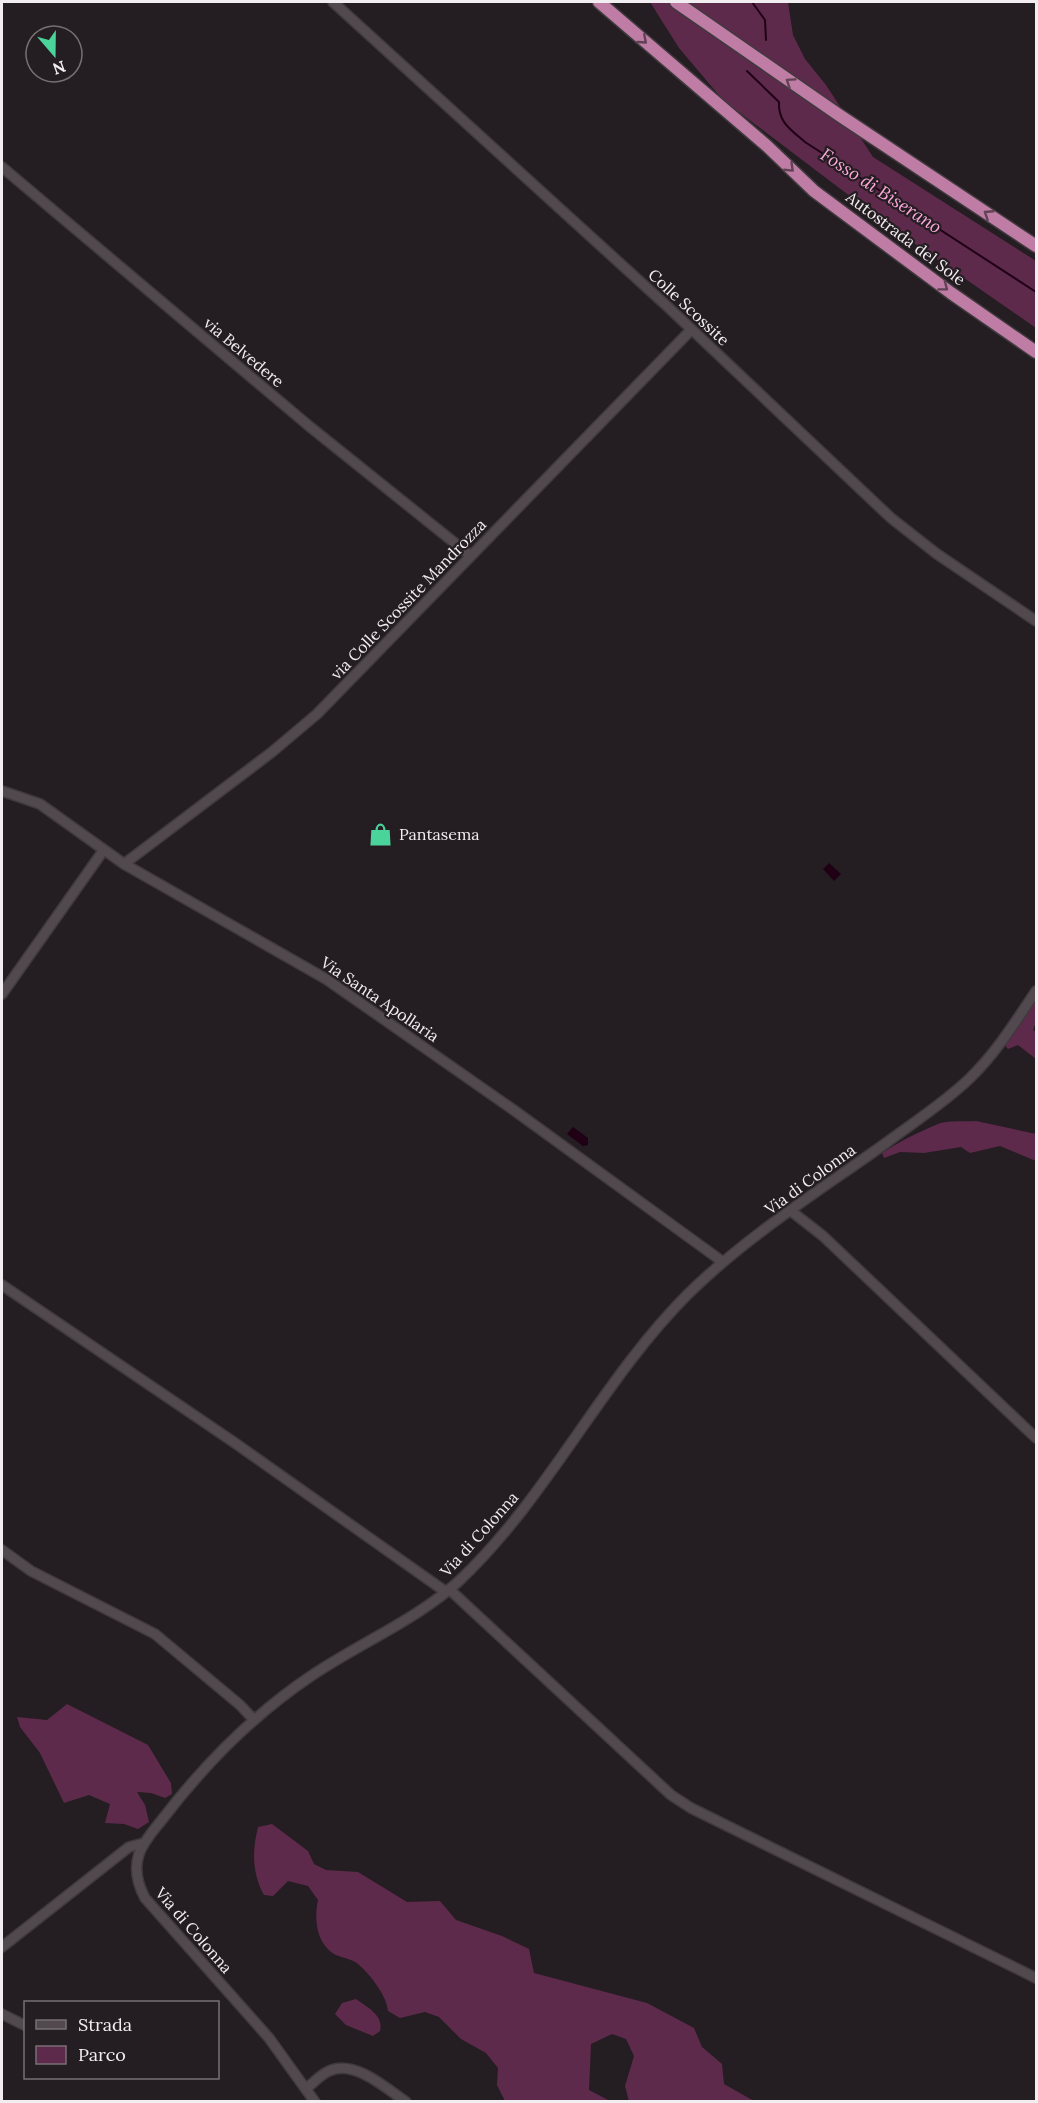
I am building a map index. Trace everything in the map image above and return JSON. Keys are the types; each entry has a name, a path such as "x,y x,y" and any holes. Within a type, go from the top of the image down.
{"highway":[{"name":"Autostrada del Sole","path":"599,2 766,146 814,191 951,293 1036,352"},
{"path":"676,2 838,116 1036,246"}],"street":[{"name":"Colle Scossite","path":"333,2 692,330 891,518 937,554 1036,621"},
{"name":"via Belvedere","path":"2,167 309,426 471,556"},
{"name":"via Colle Scossite Mandrozza","path":"124,864 272,752 317,714 692,330"},
{"name":"Via Santa Apollaria","path":"2,791 40,804 124,864 294,960 364,1004 723,1262"},
{"path":"2,994 103,851"},
{"name":"Via di Colonna","path":"315,2102 252,2017 145,1898 137,1872 138,1858 144,1843 187,1789 254,1720 308,1678 448,1591 510,1524 633,1355 666,1317 723,1262 959,1089 994,1052 1036,991"},
{"path":"791,1211 823,1236 1036,1438"},
{"path":"2,1285 448,1591 671,1795 691,1808 1036,1978"},
{"path":"2,1550 26,1568 155,1634 240,1704 254,1720"},
{"path":"2,1947 129,1847 144,1843"},
{"path":"2,2014 24,2025"},
{"path":"306,2089 330,2070 349,2069 374,2080 406,2102"}],"green space":[{"path":"650,2 788,2 793,35 805,59 826,85 873,157 1036,261 1036,328 892,228 723,100 679,48"},
{"path":"1036,998 1036,1022 1033,1030 1036,1032 1036,1059 1018,1045 1008,1049 1003,1043"},
{"path":"976,1121 1036,1134 1036,1161 1000,1146 970,1153 961,1147 924,1153 900,1152 884,1158 882,1153 938,1124"},
{"path":"67,1704 148,1745 171,1783 172,1794 165,1798 151,1793 137,1792 145,1805 149,1822 138,1829 124,1824 105,1823 110,1804 89,1795 64,1803 40,1753 20,1727 17,1717 47,1720"},
{"path":"272,1824 308,1851 314,1864 326,1870 358,1872 407,1902 440,1901 456,1920 502,1936 529,1949 534,1973 647,2003 694,2028 702,2047 722,2064 724,2084 754,2101 629,2101 625,2086 634,2056 626,2039 612,2034 591,2044 589,2090 610,2101 505,2101 497,2085 498,2068 486,2053 461,2039 439,2017 425,2012 400,2018 388,2011 381,1992 363,1968 356,1962 329,1950 320,1938 318,1930 316,1915 318,1900 308,1886 288,1881 273,1896 264,1895 255,1870 255,1845 258,1827"},
{"path":"356,1999 374,2012 379,2020 380,2031 373,2036 346,2025 335,2014 342,2003"}],"shaded area":[{"path":"829,863 841,874 834,881 823,869"},
{"path":"573,1127 588,1138 588,1145 583,1146 567,1134"}],"waterway":[{"name":"Fosso di Biserano","path":"752,2 765,20 766,40"},
{"name":"Fosso di Biserano","path":"747,71 779,102 783,120 805,142 1036,292"}],"place":[{"name":"Pantasema","path":"381,834"}]}
